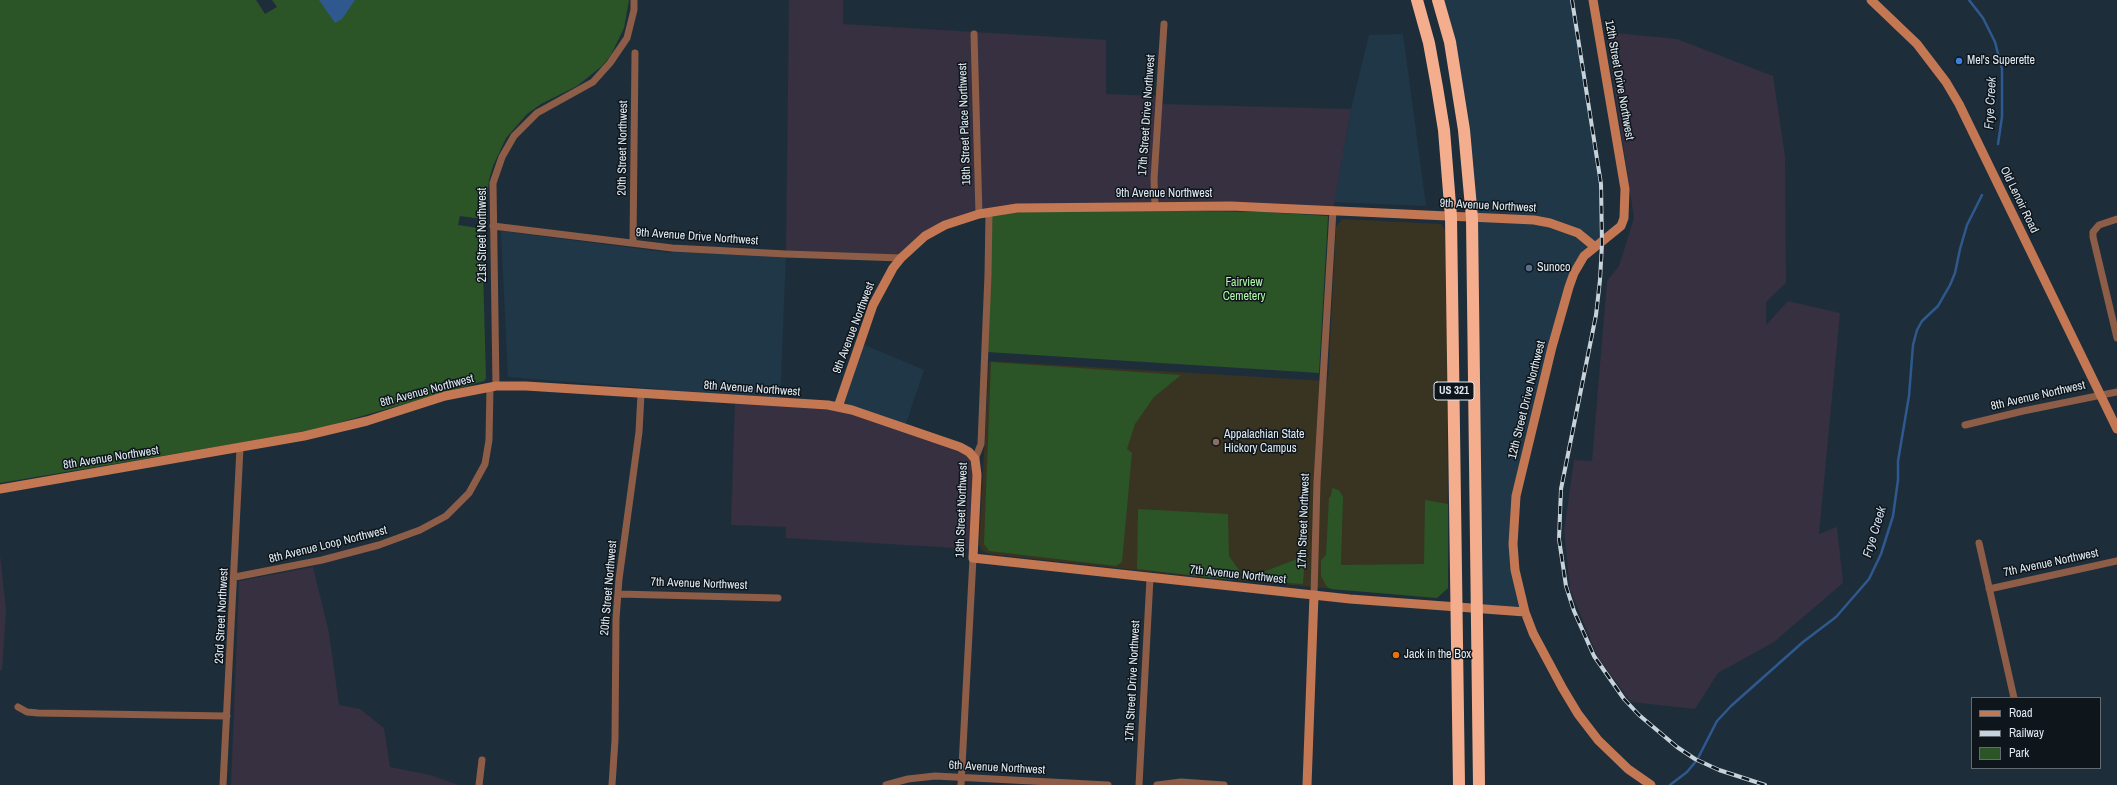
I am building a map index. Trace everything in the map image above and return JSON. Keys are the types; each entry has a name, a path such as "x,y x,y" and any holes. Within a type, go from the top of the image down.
{"highway":[{"name":"US 321","path":"1416,0 1429,43 1444,130 1451,217 1459,785"},
{"name":"US 321","path":"1438,0 1450,42 1463,122 1472,218 1479,785"}],"street":[{"name":"21st Street Northwest","path":"493,387 493,183 502,157 514,136 537,113 593,82 610,63 626,38 634,10 634,0"},
{"name":"12th Street Drive Northwest","path":"1593,0 1626,200 1624,218 1621,226 1602,244 1595,247 1584,256 1569,287 1552,347 1516,496 1512,544 1515,570 1524,612 1548,663 1582,718 1614,757 1651,785"},
{"name":"Old Lenoir Road","path":"1871,0 1917,44 1939,72 1959,104 2117,429"},
{"name":"17th Street Drive Northwest","path":"1155,206 1154,178 1164,24"},
{"name":"18th Street Place Northwest","path":"974,34 979,214"},
{"name":"20th Street Northwest","path":"632,243 635,53"},
{"name":"9th Avenue Northwest","path":"838,407 873,305 886,278 901,258 915,244 935,230 955,221 979,214 1017,208 1155,206 1231,206 1333,210 1550,223 1578,233 1595,247"},
{"name":"17th Street Northwest","path":"1307,785 1318,482 1333,210"},
{"name":"18th Street Northwest","path":"961,785 977,475 975,459 981,444 988,276 989,212"},
{"path":"2117,219 2104,223 2096,228 2093,237 2117,338"},
{"name":"9th Avenue Drive Northwest","path":"493,226 632,243 710,250 901,258"},
{"name":"8th Avenue Northwest","path":"0,489 240,448 334,429 445,396 493,387 526,386 838,407 960,447 969,452 975,459"},
{"name":"8th Avenue Loop Northwest","path":"235,577 322,560 379,545 420,530 446,516 469,493 485,464 489,440 493,387"},
{"name":"8th Avenue Northwest","path":"1965,425 2117,392"},
{"name":"20th Street Northwest","path":"612,785 615,740 618,594 638,439 641,394"},
{"name":"23rd Street Northwest","path":"223,785 228,716 240,448"},
{"path":"1979,543 2014,697"},
{"name":"7th Avenue Northwest","path":"973,558 1314,595 1457,608 1524,612"},
{"name":"7th Avenue Northwest","path":"1990,589 2117,561"},
{"name":"17th Street Drive Northwest","path":"1140,785 1150,578"},
{"name":"7th Avenue Northwest","path":"618,594 778,598"},
{"path":"18,707 27,712 38,713 228,716"},
{"path":"479,785 482,760"},
{"name":"6th Avenue Northwest","path":"886,785 922,777 962,777 1108,785"},
{"path":"1157,785 1181,782 1224,785"}],"shaded area":[{"path":"789,0 843,0 843,24 1106,40 1106,94 1159,96 1159,104 1351,109 1333,210 1051,207 955,221 901,258 786,254"},
{"path":"1438,0 1572,0 1598,159 1602,203 1602,244 1595,247 1574,273 1513,528 1525,612 1478,609 1472,218"},
{"path":"1606,32 1677,39 1773,76 1785,156 1786,283 1766,302 1766,325 1788,301 1840,313 1819,534 1837,527 1843,583 1774,642 1718,673 1695,709 1631,702 1598,658 1570,589 1564,531 1574,460 1592,461 1607,281 1619,266 1634,218"},
{"path":"1403,34 1426,206 1334,202 1351,109 1369,35"},
{"name":"Appalachian State Hickory Campus","path":"1342,219 1441,224 1447,233 1448,588 1437,598 1190,576 989,554 982,551 979,545 989,361 1328,381 1336,227"},
{"path":"501,231 672,253 672,248 786,254 780,403 659,395 659,389 508,377"},
{"path":"860,343 924,370 904,429 838,407"},
{"path":"735,400 828,405 960,447 975,459 973,549 786,538 786,527 731,525"},
{"path":"0,554 6,610 2,671 0,670"},
{"path":"313,567 329,633 339,705 360,709 384,728 390,767 430,775 459,785 231,785 239,581"}],"green space":[{"path":"0,0 256,0 265,14 277,7 272,0 629,0 624,28 611,55 602,66 577,86 541,104 527,114 506,138 493,166 489,180 485,218 482,219 460,216 458,225 478,228 482,234 486,378 484,381 331,425 287,435 0,483"},
{"name":"Fairview Cemetery","path":"1136,210 1264,212 1328,216 1319,373 987,352 992,215 1030,211"},
{"path":"991,362 1181,375 1154,397 1135,424 1127,449 1132,453 1122,562 1116,566 989,551 984,544"},
{"path":"1332,488 1339,490 1343,497 1341,565 1424,564 1425,500 1448,504 1448,588 1437,598 1331,589 1327,587 1321,576 1321,560 1326,555 1329,498 1331,496"},
{"path":"1138,509 1228,514 1229,556 1241,573 1232,580 1137,569"},
{"path":"1305,556 1303,584 1258,581 1255,575"}],"water":[{"path":"319,0 355,0 342,19 335,23"}],"waterway":[{"name":"Frye Creek","path":"1969,0 1983,18 1995,42 2002,69 2002,117 1998,144"},
{"name":"Frye Creek","path":"1670,785 1687,772 1697,760 1717,721 1731,706 1803,642 1836,617 1869,579 1881,554 1893,516 1898,480 1898,461 1909,396 1913,345 1917,330 1922,321 1938,306 1950,285 1955,273 1967,225 1982,195"}],"railway":[{"path":"1572,0 1601,184 1602,244 1596,315 1561,489 1559,539 1566,586 1574,611 1594,656 1624,699 1639,715 1677,747 1695,759 1719,770 1765,785"}],"place":[{"name":"Mel's Superette","path":"1959,61"},
{"name":"Sunoco","path":"1529,268"},
{"name":"Appalachian State Hickory Campus","path":"1216,442"},
{"name":"Jack in the Box","path":"1396,655"}]}
